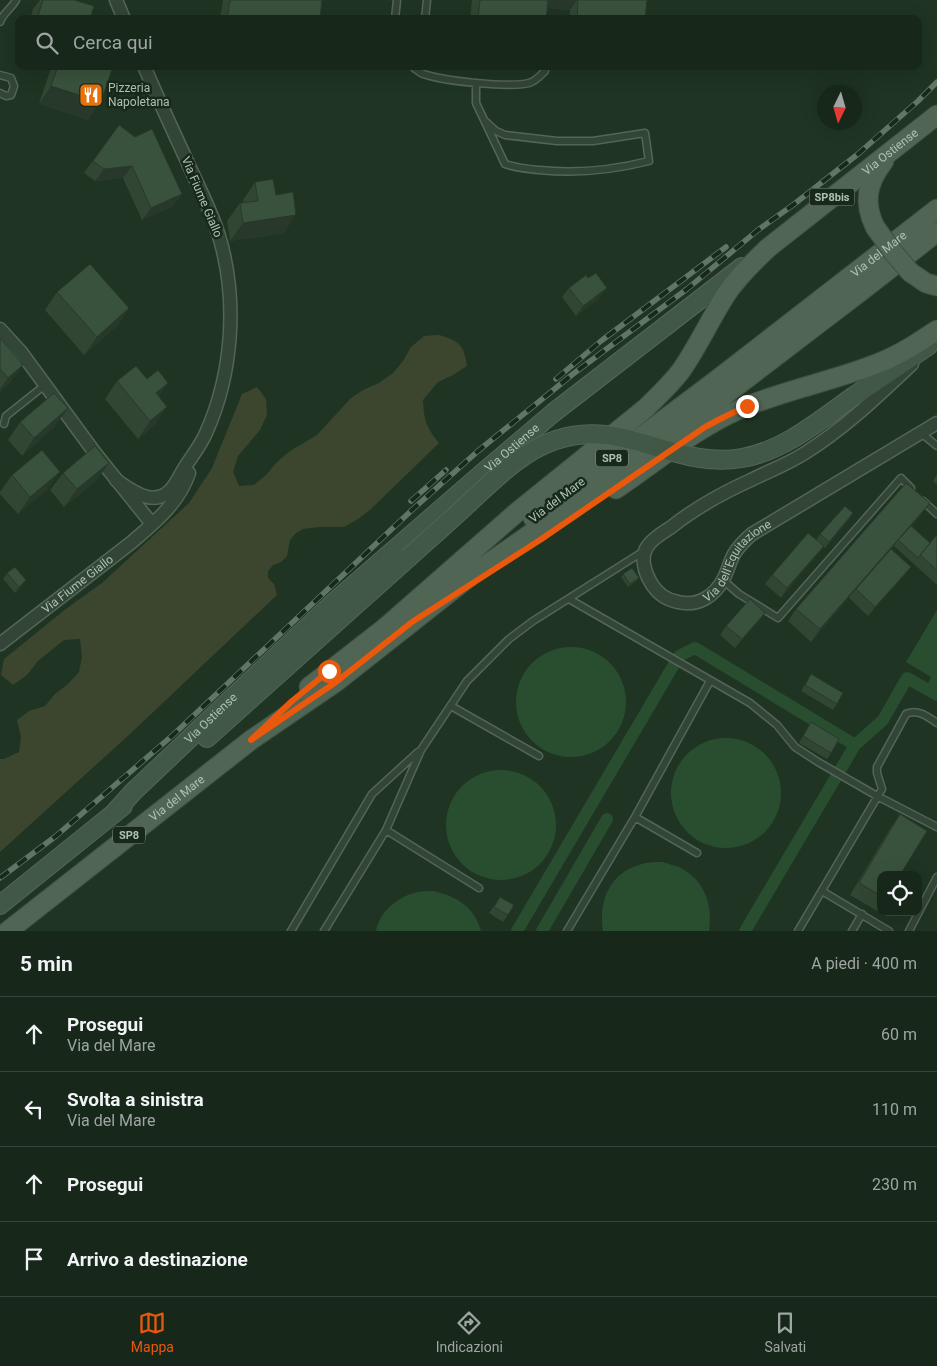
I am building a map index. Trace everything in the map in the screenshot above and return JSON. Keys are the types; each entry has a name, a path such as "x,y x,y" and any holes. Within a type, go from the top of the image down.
{"main road":[{"name":"Via Ostiense","path":"115,812 133,792 334,602 553,413 937,115"},
{"path":"896,147 875,174 868,190 869,212 875,227 910,272 926,283 937,286"},
{"name":"Via del Mare","path":"251,740 296,698 386,627 706,387 937,209"},
{"name":"Via del Mare","path":"8,931 251,740 336,682 472,574 592,491 737,386 937,232"},
{"path":"386,627 516,513 646,408 674,380 728,292 746,269 768,248"},
{"path":"412,622 540,540 714,422 739,409 766,399 881,362 904,351 937,330"},
{"name":"Via Ostiense","path":"0,905 115,812 152,786 508,468 537,448 557,439 580,434 608,434 695,458 718,460 740,458 761,453 784,443 811,426 937,340"}],"street":[{"path":"115,2 122,15"},
{"name":"Via Fiume Giallo","path":"116,480 139,495 152,498 161,497 174,486 197,450 213,416 225,374 230,331 229,284 223,250 216,226 146,70"},
{"name":"Via Fiume Giallo","path":"0,329 21,352 116,480 152,524"},
{"path":"646,550 653,541 676,523 724,492 796,459 833,435 871,403 937,340"},
{"name":"Via dell'Equitazione","path":"646,550 644,565 650,581 658,592 675,602 688,603 707,599 723,580 734,553 752,534 937,423"},
{"name":"Via Fiume Giallo","path":"0,644 132,542 166,511 181,492 188,478 197,450"}],"lane":[{"path":"0,22 2,16 16,0"},
{"path":"395,15 397,0"},
{"path":"425,15 427,0"},
{"path":"417,70 428,75 476,83 506,85 530,83 539,78 545,71"},
{"path":"0,74 11,78 14,86 11,94 6,96 0,93"},
{"path":"476,83 476,103 505,164 516,167 574,172 610,169 649,161 645,133 593,141 558,141 505,135 496,131 485,121"},
{"path":"4,424 6,416 45,385"},
{"path":"921,433 937,446"},
{"path":"723,580 739,594 778,618 900,478 937,514"},
{"path":"324,931 386,830 421,750 467,681 509,639 533,621 646,550"},
{"path":"569,598 750,703 777,725 795,747 848,781 937,827"},
{"path":"567,931 635,817 710,681"},
{"path":"451,706 539,756"},
{"path":"798,931 882,787 877,767 906,714 919,712 937,722"},
{"path":"291,931 372,794 421,750"},
{"path":"635,817 697,852"},
{"path":"386,830 479,888"},
{"path":"909,931 937,877"},
{"path":"822,891 889,931"},
{"path":"852,931 862,914"}],"shaded area":[{"path":"439,335 459,344 464,353 467,366 438,382 423,400 426,423 439,443 371,509 358,519 344,527 303,529 296,533 290,540 287,556 281,562 273,565 268,571 268,578 274,584 277,595 130,734 0,852 0,759 19,752 21,737 17,720 29,711 45,706 79,672 82,657 80,639 64,640 38,661 27,675 13,685 1,675 4,659 67,608 102,583 189,503 212,468 242,394 257,387 266,399 267,415 260,430 238,456 233,472 239,486 254,485 290,451 317,435 350,399 393,373 411,347 424,336"},
{"path":"937,610 937,695 926,688 931,677 906,662"},
{"path":"571,647 592,652 610,663 621,681 626,702 621,723 610,741 592,752 571,757 550,752 532,741 521,723 516,702 521,681 532,663 550,652"},
{"path":"726,738 747,743 765,754 776,772 781,793 776,814 765,832 747,843 726,848 705,843 687,832 676,814 671,793 676,772 687,754 705,743"},
{"path":"501,770 522,775 540,786 551,804 556,825 551,846 540,864 522,875 501,880 480,875 462,864 451,846 446,825 451,804 462,786 480,775"},
{"path":"662,862 674,865 689,873 701,887 706,895 710,912 709,931 603,931 602,909 614,881 631,868 647,863"},
{"path":"421,891 434,891 450,896 464,904 474,915 481,931 376,931 381,918 395,902 407,895"}],"building":[{"path":"43,0 74,0 94,6 91,15 38,15"},
{"path":"230,0 322,0 320,15 228,15"},
{"path":"480,0 548,0 546,15 478,15"},
{"path":"578,0 647,0 645,15 577,15"},
{"path":"57,70 112,70 101,102 51,86"},
{"path":"119,125 135,137 152,129 182,194 151,208 132,166 104,169 93,161"},
{"path":"273,179 276,195 293,192 296,215 243,223 240,203 258,201 255,182"},
{"path":"90,264 129,308 97,337 57,292"},
{"path":"596,273 607,288 583,306 569,288 586,275 588,278"},
{"path":"0,338 23,365 8,378 0,369"},
{"path":"136,366 147,379 158,370 168,383 156,393 167,407 150,421 117,381"},
{"path":"54,393 68,408 34,438 20,422"},
{"path":"95,446 109,463 77,489 63,473"},
{"path":"42,450 60,472 30,497 12,475"},
{"path":"906,483 930,503 820,629 796,609"},
{"path":"845,506 853,513 829,542 820,534"},
{"path":"911,526 930,543 918,558 898,540"},
{"path":"808,533 824,546 787,588 772,575"},
{"path":"937,537 937,570 920,555"},
{"path":"891,549 911,567 875,607 856,589"},
{"path":"15,567 26,580 19,587 7,573"},
{"path":"632,568 639,578 630,584 623,574"},
{"path":"750,599 765,613 742,639 726,626"},
{"path":"811,674 843,693 837,704 805,685"},
{"path":"811,722 839,739 831,753 803,736"},
{"path":"900,814 927,831 902,871 877,871 877,894 859,883"},
{"path":"500,897 514,905 508,915 494,907"}],"waterway":[{"path":"517,931 679,656 695,648 855,745 883,720 907,678 937,695"},
{"path":"745,931 855,745"},
{"path":"542,931 607,819"}],"railway":[{"path":"0,878 56,836 173,735 413,509 478,451 573,374 687,289 758,230 858,154 937,82"},
{"path":"556,379 601,341 726,247"},
{"path":"411,501 446,470"}],"place":[{"name":"Pizzeria Napoletana","path":"91,95"}],"route":[{"path":"329,671 292,701 251,740 313,699 412,622 540,540 705,427 747,406"}]}
